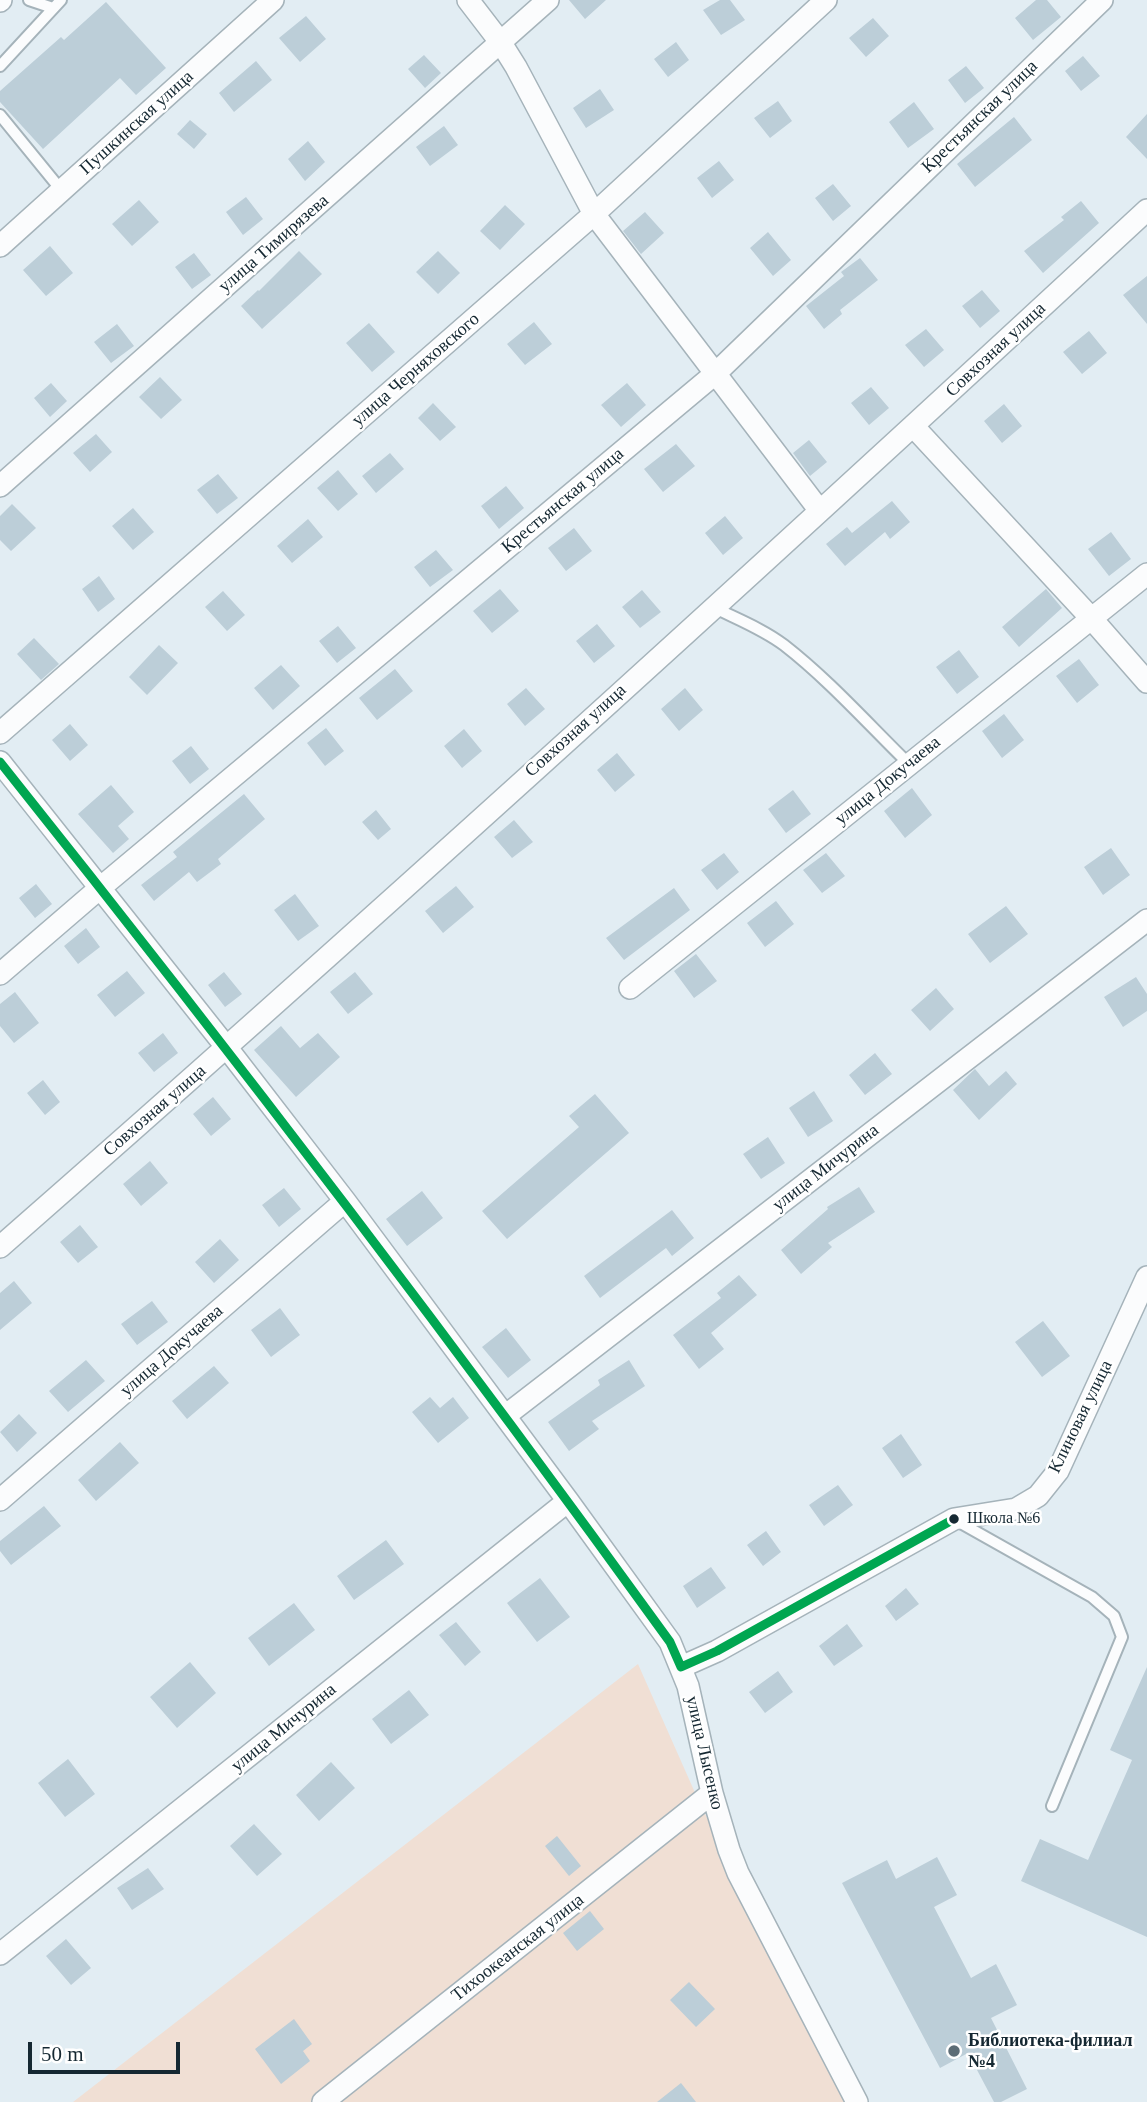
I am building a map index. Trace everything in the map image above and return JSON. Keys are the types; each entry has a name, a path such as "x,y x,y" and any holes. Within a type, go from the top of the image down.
{"street":[{"name":"Пушкинская улица","path":"0,246 273,0"},
{"path":"468,0 516,67 594,214 820,510"},
{"name":"улица Тимирязева","path":"0,486 548,0"},
{"name":"улица Черняховского","path":"0,733 594,214 826,0"},
{"name":"Крестьянская улица","path":"0,974 716,373 1102,0"},
{"name":"Совхозная улица","path":"0,1247 227,1048 914,426 1147,210"},
{"path":"914,426 1147,682"},
{"name":"улица Докучаева","path":"630,988 1147,574"},
{"name":"улица Лысенко","path":"0,762 345,1201 670,1642 688,1686 712,1793 738,1873 854,2101"},
{"name":"улица Мичурина","path":"505,1416 1147,920"},
{"name":"улица Докучаева","path":"0,1500 345,1201"},
{"name":"Клиновая улица","path":"681,1667 717,1651 954,1519 1016,1508 1038,1496 1058,1471 1147,1277"},
{"name":"улица Мичурина","path":"0,1954 568,1501"},
{"name":"Тихоокеанская улица","path":"323,2102 712,1793"}],"lane":[{"path":"29,0 57,4"},
{"path":"0,66 57,4"},
{"path":"0,116 62,191"},
{"path":"713,607 761,630 783,645 909,764"},
{"path":"954,1519 1092,1597 1114,1616 1122,1637 1052,1806"}],"shaded area":[{"path":"638,1664 700,1804 852,2102 73,2102"}],"building":[{"path":"569,0 606,0 585,19"},
{"path":"720,0 730,0 745,20 721,35 703,10"},
{"path":"1036,0 1047,0 1061,17 1033,40 1015,18"},
{"path":"106,2 166,68 136,95 120,78 43,149 0,102 0,91 61,37 64,40"},
{"path":"306,16 326,39 300,62 279,38"},
{"path":"873,18 889,36 866,57 849,38"},
{"path":"676,42 689,60 668,77 654,59"},
{"path":"424,55 441,73 425,88 408,69"},
{"path":"1083,56 1100,76 1081,91 1065,71"},
{"path":"256,61 272,80 234,112 219,93"},
{"path":"966,66 984,88 965,103 948,80"},
{"path":"600,89 614,110 586,128 573,108"},
{"path":"778,101 792,121 770,138 754,118"},
{"path":"914,102 934,129 908,148 889,122"},
{"path":"1147,114 1147,159 1126,137"},
{"path":"1014,117 1032,140 975,187 957,164"},
{"path":"190,120 207,134 194,149 177,134"},
{"path":"444,126 458,145 430,166 416,147"},
{"path":"308,141 325,162 305,181 288,159"},
{"path":"719,161 734,180 712,198 697,178"},
{"path":"833,184 851,206 833,221 815,198"},
{"path":"246,197 263,219 243,235 226,212"},
{"path":"139,200 159,222 132,246 112,224"},
{"path":"1081,201 1099,223 1043,273 1024,251 1064,220 1061,217"},
{"path":"505,205 525,224 500,250 480,231"},
{"path":"645,212 664,233 641,254 623,231"},
{"path":"768,232 791,260 773,276 750,248"},
{"path":"50,246 73,273 46,296 23,270"},
{"path":"299,251 322,274 262,329 241,306"},
{"path":"438,251 460,273 438,294 416,272"},
{"path":"194,253 211,275 192,289 175,267"},
{"path":"860,258 878,280 840,310 842,314 824,329 806,306 844,276 841,272"},
{"path":"1147,276 1147,324 1123,295"},
{"path":"982,290 1000,311 980,328 962,306"},
{"path":"534,322 552,344 525,365 507,344"},
{"path":"369,323 395,352 372,372 346,343"},
{"path":"117,324 134,346 111,363 94,342"},
{"path":"926,329 944,350 924,367 905,345"},
{"path":"1089,331 1107,353 1082,374 1063,352"},
{"path":"160,377 182,400 161,419 139,397"},
{"path":"51,383 67,401 50,417 34,398"},
{"path":"627,383 646,405 621,427 601,405"},
{"path":"871,387 889,408 869,425 851,403"},
{"path":"433,403 456,427 440,441 418,418"},
{"path":"1004,404 1022,426 1002,443 984,421"},
{"path":"96,434 112,452 90,472 73,453"},
{"path":"809,440 827,462 810,476 793,453"},
{"path":"676,444 695,466 663,492 644,469"},
{"path":"390,453 404,469 376,493 362,476"},
{"path":"338,470 358,494 338,511 317,488"},
{"path":"218,474 238,498 217,514 197,490"},
{"path":"506,486 524,508 499,529 481,506"},
{"path":"892,501 910,522 890,539 885,532 845,566 826,544 847,527 852,533"},
{"path":"12,504 36,528 11,551 0,540 0,516"},
{"path":"133,508 154,532 133,550 112,526"},
{"path":"725,516 743,538 723,555 705,533"},
{"path":"308,519 323,537 292,563 277,546"},
{"path":"574,528 592,551 566,571 548,548"},
{"path":"1111,532 1131,559 1109,576 1088,549"},
{"path":"436,550 453,570 430,587 414,567"},
{"path":"99,576 115,599 98,612 82,589"},
{"path":"500,589 519,611 492,633 473,611"},
{"path":"1046,589 1062,608 1019,647 1002,627"},
{"path":"642,590 661,612 640,628 622,607"},
{"path":"223,591 245,615 227,631 205,607"},
{"path":"597,624 615,646 594,663 576,641"},
{"path":"338,626 356,648 337,663 319,641"},
{"path":"34,638 59,664 41,680 17,654"},
{"path":"159,645 178,663 147,695 129,677"},
{"path":"959,650 979,677 957,694 936,667"},
{"path":"1079,659 1099,685 1077,703 1056,676"},
{"path":"281,665 300,686 273,710 254,688"},
{"path":"395,669 413,691 377,720 359,698"},
{"path":"526,688 545,709 525,726 507,704"},
{"path":"685,688 703,710 679,731 661,709"},
{"path":"1004,714 1024,740 1002,758 982,731"},
{"path":"70,724 88,745 70,761 52,740"},
{"path":"326,728 344,751 325,766 307,743"},
{"path":"464,729 482,751 462,768 444,746"},
{"path":"191,746 209,769 190,784 172,761"},
{"path":"617,753 635,775 615,792 597,770"},
{"path":"111,785 134,812 118,826 129,839 113,853 78,814"},
{"path":"912,788 932,815 905,838 884,811"},
{"path":"793,790 811,814 786,833 768,809"},
{"path":"244,794 265,819 218,859 221,864 197,882 189,872 154,901 141,885 177,857 173,852"},
{"path":"376,810 391,829 378,840 362,822"},
{"path":"514,820 533,842 512,858 494,837"},
{"path":"1111,848 1130,875 1103,895 1084,867"},
{"path":"724,853 739,872 717,890 701,870"},
{"path":"826,853 845,876 822,893 803,870"},
{"path":"36,884 52,904 35,918 19,898"},
{"path":"456,886 474,907 443,933 425,911"},
{"path":"674,888 690,910 624,960 606,938"},
{"path":"295,894 319,926 298,941 274,910"},
{"path":"776,901 794,924 765,947 747,923"},
{"path":"1006,906 1028,934 990,963 968,934"},
{"path":"86,928 100,947 78,964 64,946"},
{"path":"696,954 717,981 694,998 674,971"},
{"path":"127,971 145,993 115,1017 97,995"},
{"path":"224,972 242,994 225,1007 208,985"},
{"path":"355,972 373,994 348,1014 330,992"},
{"path":"1136,977 1147,994 1147,1011 1123,1027 1104,997"},
{"path":"936,988 954,1009 930,1031 911,1010"},
{"path":"15,992 39,1023 14,1043 0,1026 0,1004"},
{"path":"281,1026 300,1048 318,1033 340,1057 296,1097 254,1050"},
{"path":"163,1033 178,1053 154,1072 138,1053"},
{"path":"875,1053 892,1074 865,1095 849,1075"},
{"path":"975,1069 989,1086 1006,1071 1017,1084 979,1120 953,1090"},
{"path":"43,1080 60,1102 45,1115 27,1093"},
{"path":"814,1091 833,1121 808,1137 789,1108"},
{"path":"595,1094 629,1133 507,1239 482,1211 579,1127 569,1116"},
{"path":"213,1097 231,1119 211,1136 193,1114"},
{"path":"768,1137 785,1163 761,1179 743,1154"},
{"path":"150,1161 168,1183 141,1206 123,1184"},
{"path":"859,1187 875,1212 828,1243 832,1247 801,1274 781,1250 828,1209 827,1207"},
{"path":"284,1188 301,1209 279,1227 262,1205"},
{"path":"422,1191 443,1218 407,1246 386,1219"},
{"path":"672,1210 694,1238 672,1256 666,1248 600,1298 584,1276"},
{"path":"80,1225 98,1247 78,1263 60,1242"},
{"path":"220,1239 239,1260 214,1283 195,1262"},
{"path":"739,1275 757,1295 711,1333 724,1349 699,1369 673,1335 721,1298 717,1293"},
{"path":"14,1281 32,1303 0,1330 0,1293"},
{"path":"152,1301 168,1322 137,1345 121,1324"},
{"path":"280,1308 300,1335 271,1357 251,1330"},
{"path":"1043,1321 1070,1356 1042,1377 1015,1342"},
{"path":"506,1328 531,1360 508,1378 482,1347"},
{"path":"86,1360 105,1381 68,1412 49,1391"},
{"path":"629,1360 645,1386 592,1421 599,1429 569,1451 548,1422 600,1385 598,1380"},
{"path":"214,1366 229,1383 187,1419 172,1401"},
{"path":"430,1397 440,1408 453,1397 469,1418 438,1443 412,1412"},
{"path":"19,1414 37,1433 17,1452 0,1432"},
{"path":"901,1434 922,1465 903,1478 882,1448"},
{"path":"120,1442 139,1463 96,1501 78,1480"},
{"path":"838,1485 853,1505 824,1526 809,1505"},
{"path":"44,1506 61,1526 11,1565 0,1551 0,1541"},
{"path":"766,1531 781,1552 763,1566 747,1545"},
{"path":"386,1540 404,1564 354,1600 337,1576"},
{"path":"711,1567 726,1588 697,1608 683,1586"},
{"path":"540,1578 570,1617 537,1642 507,1603"},
{"path":"906,1588 919,1604 896,1621 885,1606"},
{"path":"294,1603 315,1630 269,1666 248,1638"},
{"path":"456,1622 481,1652 465,1666 439,1635"},
{"path":"847,1624 863,1646 834,1666 819,1646"},
{"path":"190,1662 216,1693 177,1728 150,1697"},
{"path":"1147,1667 1147,1937 1021,1881 1040,1839 1088,1860 1132,1760 1110,1750"},
{"path":"778,1671 793,1692 765,1713 749,1692"},
{"path":"409,1690 429,1715 391,1744 372,1719"},
{"path":"68,1759 95,1794 65,1817 38,1783"},
{"path":"331,1762 355,1788 319,1821 296,1795"},
{"path":"254,1824 282,1854 257,1876 230,1846"},
{"path":"557,1836 581,1866 569,1876 545,1846"},
{"path":"937,1857 957,1895 934,1907 971,1978 996,1964 1017,2005 991,2018 1027,2089 1001,2102 994,2102 968,2053 940,2068 842,1883 887,1860 896,1879"},
{"path":"148,1868 164,1889 132,1910 117,1888"},
{"path":"590,1911 604,1929 577,1951 563,1933"},
{"path":"66,1939 91,1968 71,1985 46,1956"},
{"path":"689,1982 715,2009 696,2027 670,2000"},
{"path":"294,2019 312,2044 303,2051 310,2061 281,2084 255,2049"},
{"path":"681,2083 696,2102 657,2102"}],"transit line":[{"path":"0,762 256,1088 424,1308 670,1642 681,1667"},
{"path":"681,1667 717,1651 954,1519"}],"place":[{"name":"Школа №6","path":"954,1519"},
{"name":"Библиотека-филиал №4","path":"954,2051"}]}
